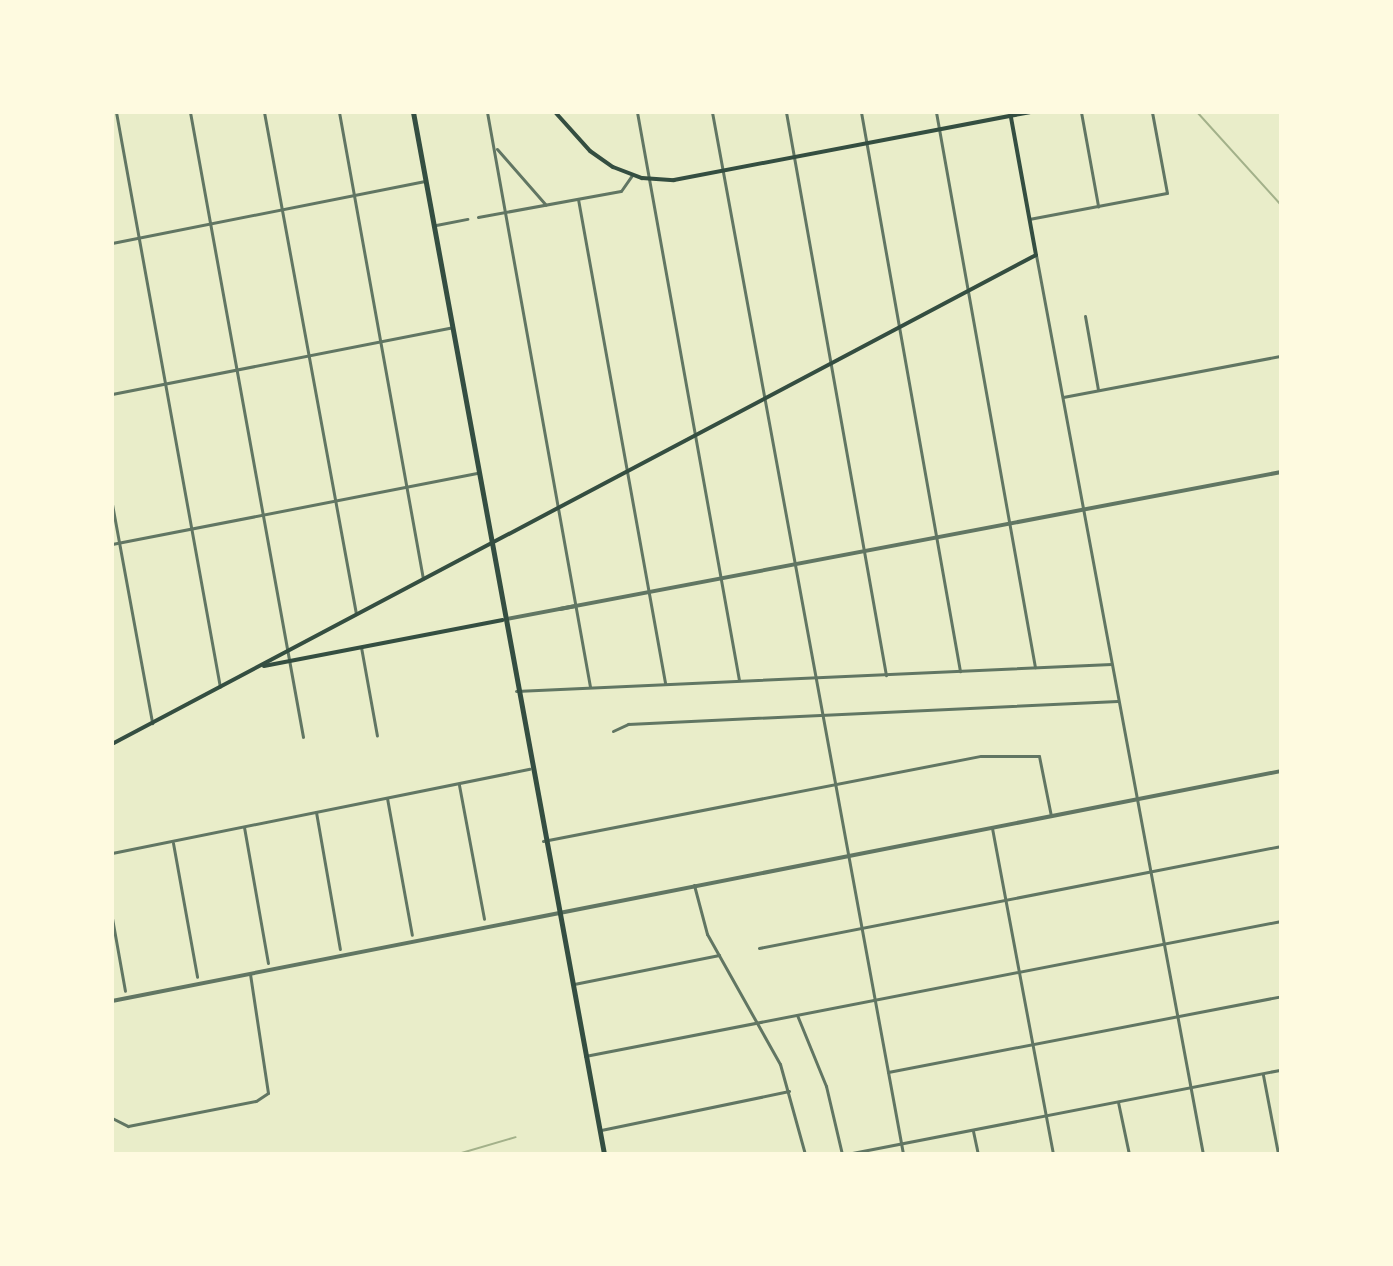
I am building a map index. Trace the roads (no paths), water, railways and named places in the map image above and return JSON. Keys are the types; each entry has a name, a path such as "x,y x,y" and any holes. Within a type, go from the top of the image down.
{"main road":[{"path":"413,112 543,841 604,1154"},
{"path":"555,112 599,159 632,175 649,179 723,172 1030,112"},
{"path":"112,744 1036,255 1010,114"},
{"path":"258,667 503,620"}],"street":[{"path":"116,112 220,687"},
{"path":"190,112 303,737"},
{"path":"264,112 356,614"},
{"path":"339,112 423,579"},
{"path":"487,112 590,687"},
{"path":"637,112 739,680"},
{"path":"712,112 820,716 903,1154"},
{"path":"786,112 886,675"},
{"path":"861,112 960,671"},
{"path":"936,112 1035,667"},
{"path":"1081,112 1098,206"},
{"path":"1029,219 1167,193 1152,112"},
{"path":"494,146 546,205"},
{"path":"478,217 621,191 632,175"},
{"path":"112,243 425,181"},
{"path":"578,199 665,683"},
{"path":"434,225 467,219"},
{"path":"1036,255 1203,1154"},
{"path":"1085,316 1098,390"},
{"path":"112,394 452,327"},
{"path":"1063,397 1281,356"},
{"path":"503,620 1281,472"},
{"path":"112,544 478,473"},
{"path":"112,504 152,723"},
{"path":"361,647 377,736"},
{"path":"516,691 1111,664"},
{"path":"613,731 628,724 1117,701"},
{"path":"543,841 981,756 1031,754 1042,759 1051,816"},
{"path":"112,853 530,769"},
{"path":"112,1001 694,885 1281,773"},
{"path":"459,784 484,919"},
{"path":"387,798 412,935"},
{"path":"316,812 340,949"},
{"path":"244,827 268,963"},
{"path":"992,827 1053,1154"},
{"path":"172,841 197,977"},
{"path":"759,948 1281,846"},
{"path":"694,885 701,921 759,1022 789,1091 805,1154"},
{"path":"112,918 125,991"},
{"path":"585,1056 1281,921"},
{"path":"571,985 719,955"},
{"path":"113,1120 128,1126 256,1101 268,1093 250,974"},
{"path":"887,1072 1281,996"},
{"path":"797,1015 822,1073 845,1154 1281,1070"},
{"path":"1262,1073 1278,1154"},
{"path":"599,1131 789,1091"},
{"path":"1118,1102 1129,1154"},
{"path":"973,1131 978,1154"}],"waterway":[{"path":"1197,112 1281,205"},
{"path":"458,1154 516,1137"}]}
